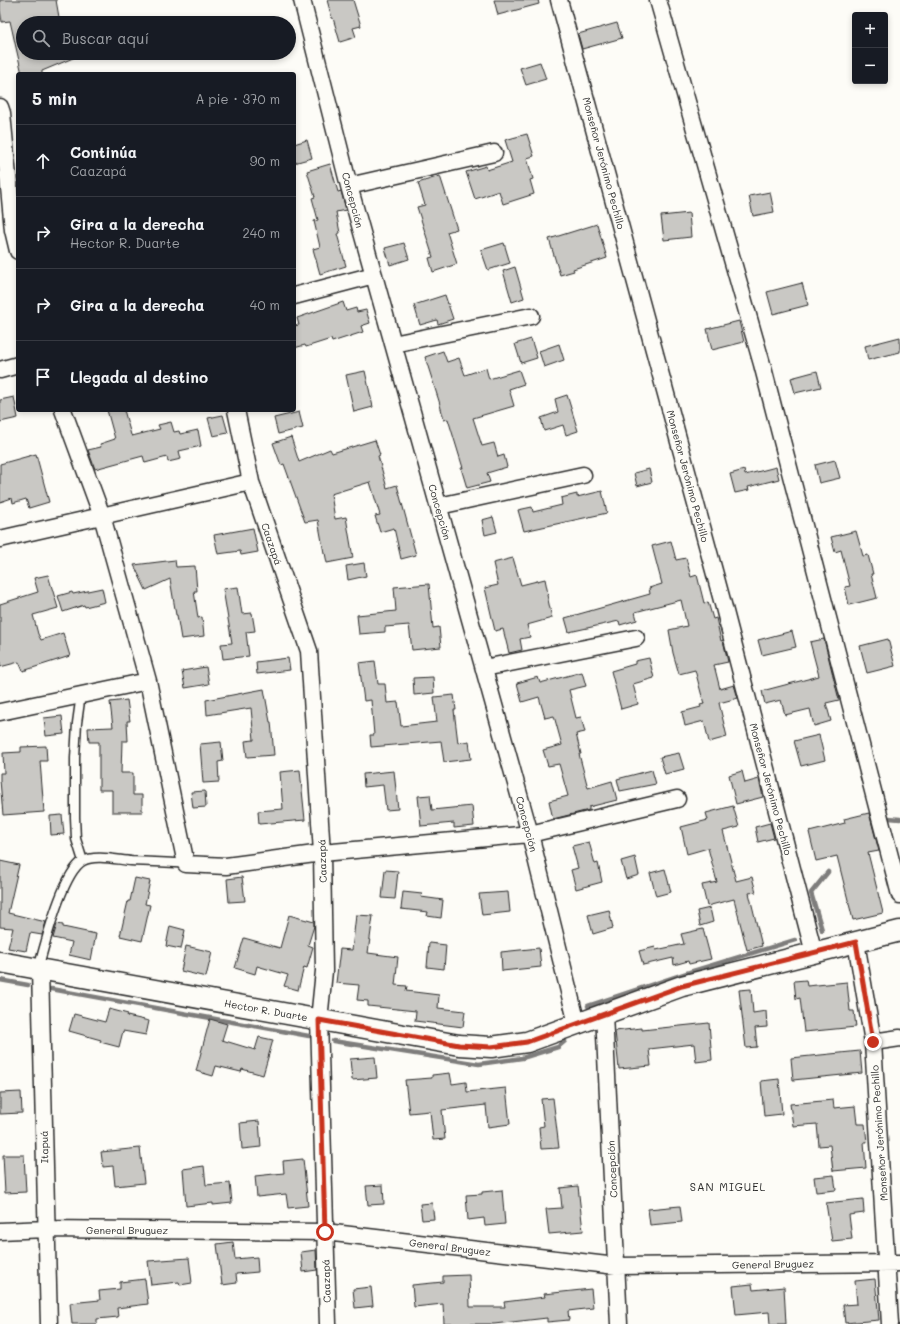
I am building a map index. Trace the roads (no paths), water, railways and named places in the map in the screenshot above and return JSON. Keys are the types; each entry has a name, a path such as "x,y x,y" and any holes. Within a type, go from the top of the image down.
{"street":[{"name":"Concepción","path":"302,0 349,186 530,834 577,1024"},
{"name":"Monseñor Jerónimo Pechillo","path":"559,0 721,596 814,953"},
{"path":"658,0 762,364 900,895"},
{"path":"0,107 2,113 13,230 16,243"},
{"path":"349,186 494,153"},
{"path":"296,295 374,275"},
{"path":"393,344 531,316"},
{"path":"0,370 16,366"},
{"path":"64,412 102,516 148,681 186,864 226,866 322,853 530,834 677,799"},
{"name":"Caazapá","path":"236,412 251,482 309,651 322,853 324,971 319,1020 328,1324"},
{"path":"439,506 583,475"},
{"path":"0,539 251,482"},
{"path":"484,668 636,638"},
{"path":"0,712 148,681"},
{"name":"Hector R. Duarte","path":"0,962 459,1045 491,1047 527,1042 682,986 900,931"},
{"name":"Monseñor Jerónimo Pechillo","path":"856,942 873,1042 893,1262 890,1324"},
{"name":"Itapuá","path":"39,969 49,1324"},
{"name":"Concepción","path":"604,1014 619,1324"},
{"path":"873,1042 900,1038"},
{"name":"General Bruguez","path":"0,1231 46,1229 325,1232 616,1266 893,1262"}],"lane":[{"path":"81,694 77,723 75,758 75,817 76,839 83,861"},
{"path":"39,969 56,906 71,875 83,861 98,858 186,864"}],"waterway":[{"path":"889,818 900,819"},
{"path":"822,930 811,893 828,872"},
{"path":"588,1006 693,971 795,940"},
{"path":"0,980 28,985"},
{"path":"51,989 309,1036"},
{"path":"333,1041 479,1064 522,1058 558,1047 565,1041"}],"district":[{"name":"SAN MIGUEL","path":"728,1186"}]}
